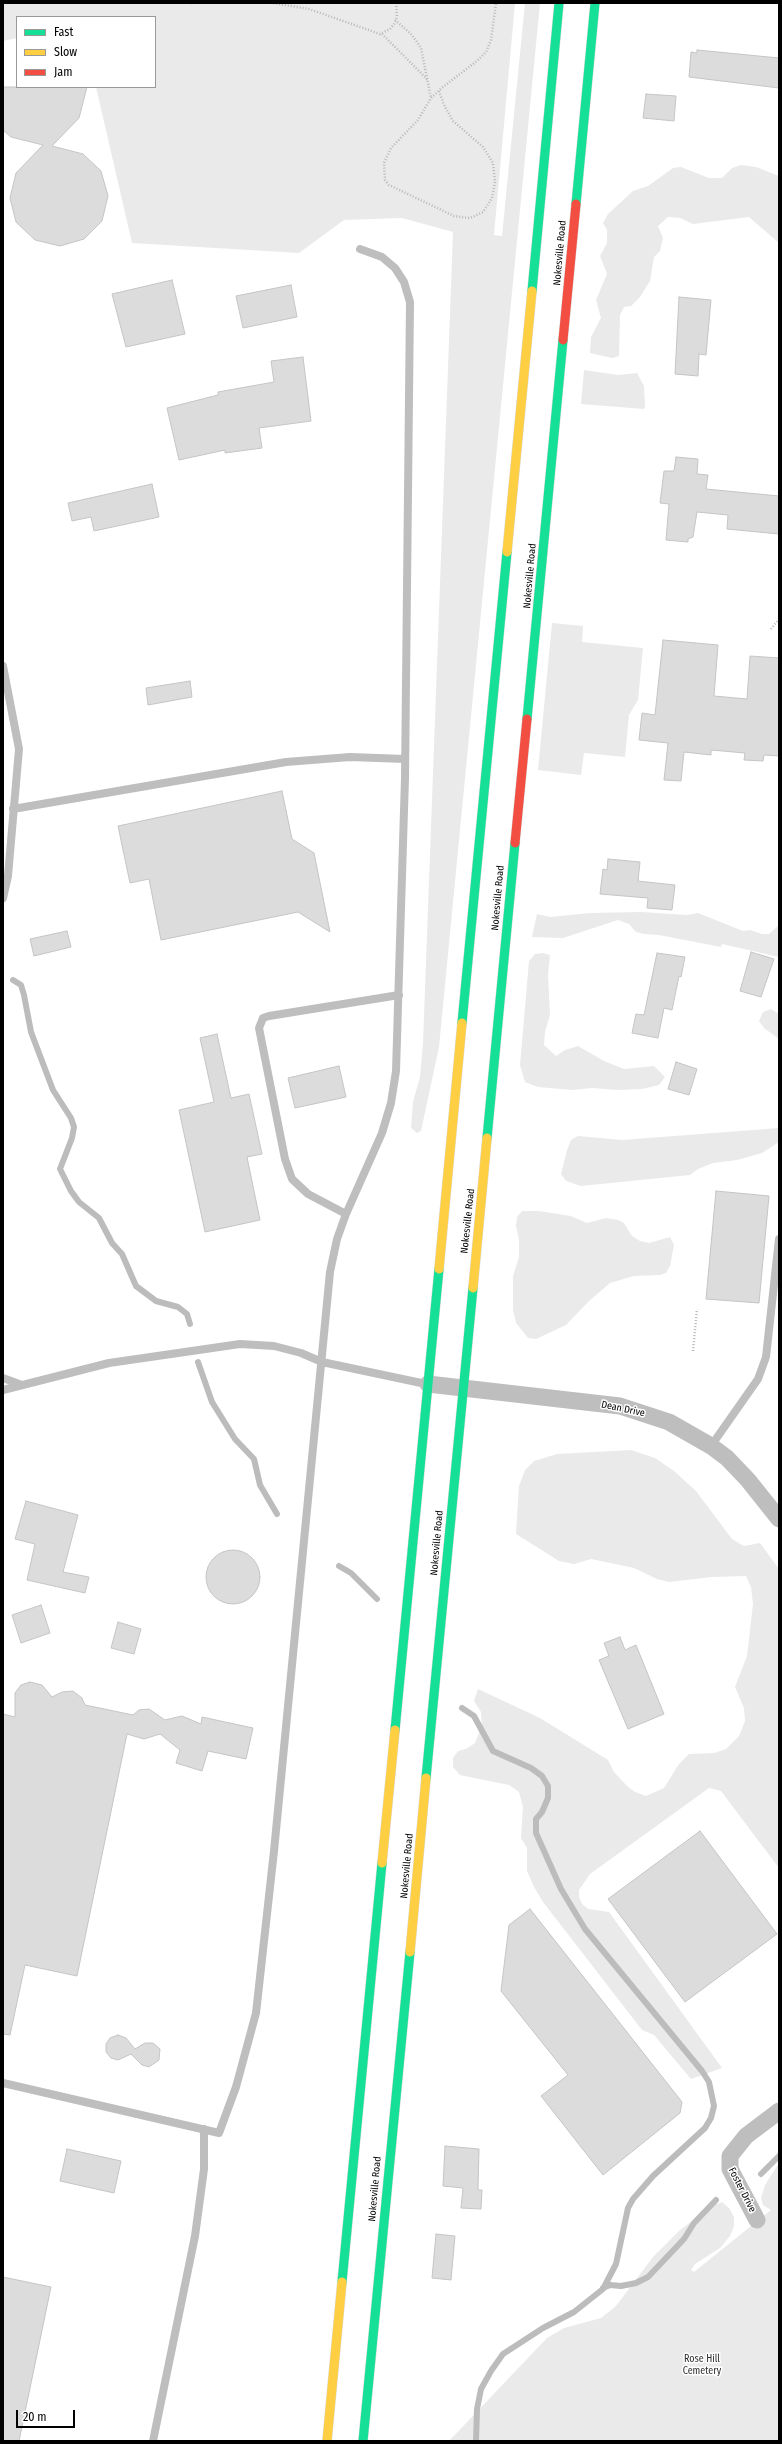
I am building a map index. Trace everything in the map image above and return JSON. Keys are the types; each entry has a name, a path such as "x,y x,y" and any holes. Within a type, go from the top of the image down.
{"highway":[{"path":"327,2441 428,1384 489,778 559,3"},
{"name":"Nokesville Road","path":"363,2441 462,1388 517,781 595,3"}],"street":[{"name":"Dean Drive","path":"428,1384 620,1406 669,1422 712,1446 748,1480 779,1519"},
{"name":"Foster Drive","path":"757,2220 730,2169 730,2156 746,2136 779,2111"}],"lane":[{"path":"3,2083 219,2133 236,2087 256,2013 274,1851 330,1272 337,1239 346,1214 382,1133 391,1103 396,1071 405,759 410,302 404,282 395,268 382,257 360,248"},
{"path":"3,666 19,749 8,876 3,898"},
{"path":"13,809 286,762 350,757 405,759"},
{"path":"346,1214 308,1194 292,1179 285,1159 259,1028 264,1018 269,1016 399,995"},
{"path":"712,1446 758,1379 766,1357 779,1239"},
{"path":"3,1390 109,1363 240,1344 274,1346 301,1353 322,1362 428,1384"},
{"path":"3,1378 23,1385"},
{"path":"154,2441 195,2236 204,2169 204,2129"}],"path":[{"path":"274,3 309,9 376,34 382,34 390,29 395,20 396,3"},
{"path":"440,90 444,105 453,121 483,147 493,163 495,182 492,198 487,208 476,217 463,218 454,216 394,188 385,180 384,163 388,151 418,120 431,98 440,90 477,61 486,52 491,40 496,3"},
{"path":"395,20 412,35 421,48 431,98"},
{"path":"382,34 428,80"},
{"path":"771,629 779,619"},
{"path":"693,1350 697,1309"}],"green space":[{"path":"3,3 515,3 494,235 502,236 525,3 540,3 439,1047 421,1131 417,1133 411,1128 413,1102 420,1077 423,1043 453,232 402,218 344,220 299,253 132,243 96,88 156,88 156,16 16,16 16,38 3,41"},
{"path":"741,165 756,167 779,176 779,243 749,217 693,224 680,218 668,217 658,226 663,238 660,251 654,257 650,281 640,297 631,306 624,307 620,315 619,356 612,358 590,353 591,337 601,318 596,300 607,274 600,256 607,243 607,230 603,223 608,214 633,191 648,186 673,168 681,167 709,178 722,178 732,168"},
{"path":"584,370 618,375 637,373 644,386 644,409 581,404"},
{"path":"552,623 583,626 582,642 643,648 638,700 629,715 625,757 584,753 581,775 538,770"},
{"path":"642,912 687,915 698,913 743,931 750,930 762,934 769,934 778,926 779,922 779,957 722,944 721,947 659,935 644,934 636,932 629,924 618,920 563,938 532,937 537,914 550,917 590,913"},
{"path":"543,953 550,955 548,975 550,1015 545,1032 544,1045 556,1056 565,1050 578,1046 604,1061 624,1069 654,1066 665,1077 659,1085 642,1089 618,1090 592,1088 572,1090 538,1087 525,1082 520,1065 529,961 535,954"},
{"path":"771,1009 779,1014 779,1039 764,1028 759,1021 763,1012"},
{"path":"779,1128 779,1142 762,1153 737,1160 713,1163 698,1169 690,1175 581,1186 566,1181 561,1174 571,1140 578,1136 622,1140"},
{"path":"522,1211 539,1211 571,1216 587,1223 606,1218 618,1220 624,1223 632,1236 640,1241 649,1243 670,1237 674,1245 670,1266 666,1273 660,1275 634,1276 610,1283 589,1301 566,1325 536,1339 528,1338 516,1323 513,1310 513,1276 519,1257 519,1240 516,1226 517,1217"},
{"path":"631,1450 655,1458 674,1471 696,1491 732,1539 744,1546 760,1543 779,1569 779,1868 721,1791 709,1788 590,1874 579,1890 579,1897 582,1904 588,1909 609,1912 722,2068 691,2079 654,2035 642,2030 543,1902 534,1887 527,1871 527,1848 521,1838 523,1807 519,1792 509,1785 460,1775 453,1767 453,1758 458,1751 466,1749 475,1743 482,1726 481,1712 474,1701 478,1689 540,1718 608,1760 614,1772 628,1787 635,1792 646,1796 664,1788 679,1764 689,1754 714,1753 726,1749 739,1736 745,1721 744,1708 735,1687 747,1656 753,1604 751,1587 746,1576 712,1577 669,1582 657,1579 634,1568 591,1559 574,1564 559,1561 516,1534 519,1486 525,1470 534,1461 557,1454"},
{"name":"Rose Hill Cemetery","path":"779,2163 779,2441 449,2441 547,2338 564,2328 601,2318 616,2306 653,2257 680,2230 712,2206 722,2202 729,2208 734,2217 734,2226 730,2236 720,2248 695,2264 691,2270 694,2272 771,2210 763,2205 761,2198 765,2185"}],"building":[{"path":"697,50 779,58 779,88 689,77 691,52 697,53"},
{"path":"3,87 87,88 79,118 52,146 83,154 101,171 108,196 102,221 84,239 60,246 35,240 16,222 10,198 16,173 43,145 11,137 3,130"},
{"path":"646,94 676,96 674,121 643,118"},
{"path":"172,280 185,334 126,347 112,294"},
{"path":"291,285 297,317 243,328 236,296"},
{"path":"679,297 711,300 706,355 699,354 698,376 675,374"},
{"path":"303,357 311,421 259,428 262,448 225,453 225,450 179,460 167,408 218,395 218,392 274,382 271,361"},
{"path":"676,457 698,459 697,474 708,475 706,489 779,496 779,534 727,529 728,515 697,512 693,537 688,539 688,542 666,540 669,504 660,503 664,471 674,471"},
{"path":"152,484 159,517 94,531 91,517 72,521 68,503"},
{"path":"663,640 718,645 714,696 747,699 750,656 779,658 779,756 764,755 763,761 744,760 745,753 711,750 711,755 684,752 681,781 664,780 668,743 639,740 642,713 655,715"},
{"path":"190,681 192,697 148,705 146,688"},
{"path":"282,791 292,839 314,853 330,932 298,912 161,940 149,879 130,883 118,826"},
{"path":"608,859 640,862 638,881 675,885 672,910 647,908 648,898 600,894 603,869 607,870"},
{"path":"67,931 71,947 34,956 30,939"},
{"path":"751,952 774,959 761,997 740,991"},
{"path":"657,953 685,957 681,977 679,976 672,1010 664,1008 658,1038 632,1033 636,1014 644,1015"},
{"path":"217,1034 231,1098 249,1094 262,1154 247,1157 260,1220 205,1232 179,1110 214,1102 200,1038"},
{"path":"676,1062 697,1069 689,1095 668,1089"},
{"path":"339,1066 346,1097 295,1108 288,1078"},
{"path":"716,1191 769,1196 759,1303 706,1299"},
{"path":"26,1501 78,1515 63,1572 89,1577 85,1593 27,1580 35,1544 15,1539"},
{"path":"228,1550 238,1550 248,1554 256,1562 260,1572 260,1582 256,1592 248,1600 238,1604 228,1604 218,1600 210,1592 206,1582 206,1572 210,1562 218,1554"},
{"path":"41,1605 50,1633 21,1643 12,1615"},
{"path":"118,1622 141,1629 134,1654 111,1648"},
{"path":"620,1637 625,1650 636,1645 664,1714 628,1729 599,1660 609,1656 604,1643"},
{"path":"30,1682 42,1685 52,1697 62,1692 73,1691 82,1698 85,1705 133,1715 139,1710 149,1709 165,1720 182,1716 201,1724 202,1717 253,1728 246,1759 208,1751 202,1771 176,1763 180,1750 160,1734 144,1739 127,1734 77,1976 25,1965 10,2035 3,2034 3,1714 15,1717 15,1693 21,1685"},
{"path":"700,1831 777,1934 685,2002 608,1899"},
{"path":"530,1909 682,2102 680,2113 603,2175 541,2096 568,2075 501,1991 509,1925"},
{"path":"118,2035 126,2038 135,2049 145,2043 153,2043 160,2049 159,2060 149,2067 142,2065 131,2054 118,2060 111,2058 106,2052 106,2044 110,2038"},
{"path":"445,2146 479,2149 478,2190 482,2190 481,2209 461,2208 463,2188 443,2186"},
{"path":"67,2149 121,2161 114,2193 60,2181"},
{"path":"436,2234 455,2236 451,2280 432,2278"},
{"path":"3,2277 51,2287 19,2441 3,2441"}],"waterway":[{"path":"13,980 21,985 31,1032 53,1090 71,1118 74,1127 72,1138 60,1169 71,1191 79,1202 99,1218 112,1243 122,1254 136,1286 156,1301 178,1307 187,1314 190,1324"},
{"path":"198,1362 212,1402 235,1439 254,1459 260,1485 277,1514"},
{"path":"339,1566 351,1573 377,1599"},
{"path":"462,1708 474,1716 493,1751 531,1768 542,1776 548,1786 548,1798 542,1812 536,1819 536,1833 561,1889 585,1929 702,2071 709,2082 714,2106 711,2118 705,2128 653,2176 633,2199 628,2208 616,2264 603,2289 574,2312 543,2328 503,2354 481,2389 477,2409 476,2441"},
{"path":"761,2174 779,2156"},
{"path":"603,2288 610,2285 621,2286 636,2283 648,2277 684,2239 694,2223 716,2200"}],"traffic: fast":[{"path":"532,291 559,3"},
{"path":"576,204 595,3"},
{"path":"527,719 563,340"},
{"path":"462,1023 507,552"},
{"path":"487,1138 515,843"},
{"path":"395,1730 439,1269"},
{"path":"426,1778 473,1288"},
{"path":"342,2282 382,1863"},
{"path":"363,2441 410,1952"}],"traffic: slow":[{"path":"507,552 532,291"},
{"path":"439,1269 462,1023"},
{"path":"473,1288 487,1138"},
{"path":"382,1863 395,1730"},
{"path":"410,1952 426,1778"},
{"path":"327,2441 342,2282"}],"traffic: jam":[{"path":"563,340 576,204"},
{"path":"515,843 527,719"}]}
